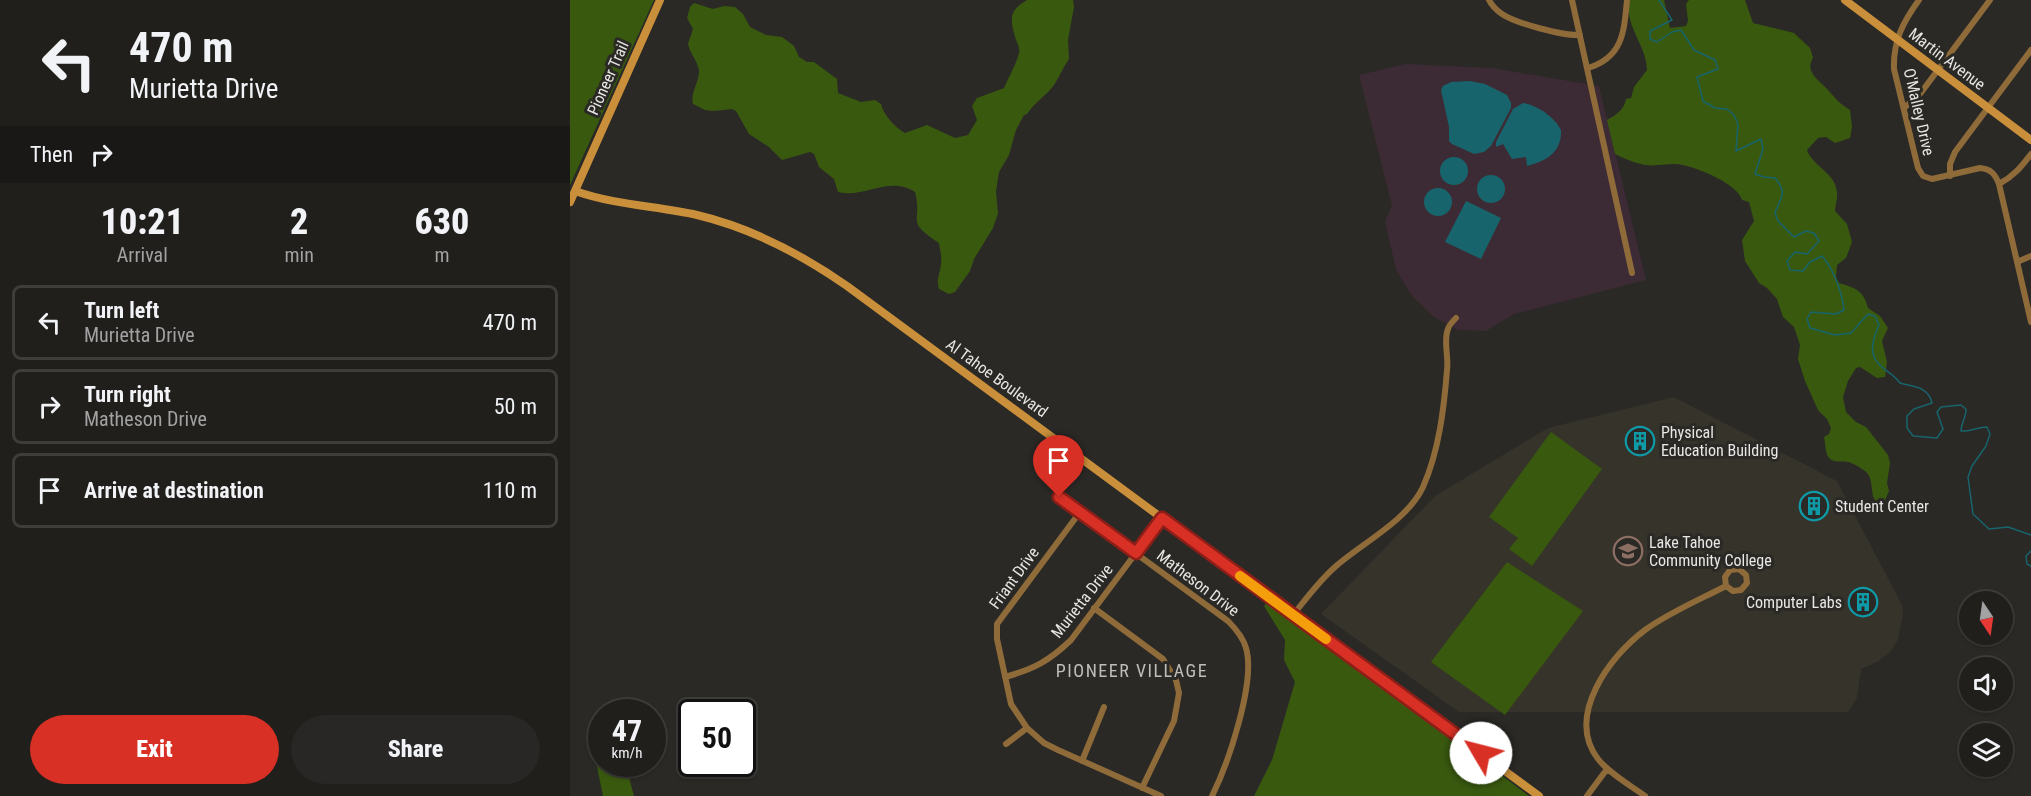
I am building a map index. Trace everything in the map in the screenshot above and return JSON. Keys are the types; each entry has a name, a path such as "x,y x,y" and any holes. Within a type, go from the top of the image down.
{"main road":[{"name":"Pioneer Trail","path":"570,202 660,0"},
{"name":"Martin Avenue","path":"1845,0 2031,140"},
{"name":"Al Tahoe Boulevard","path":"575,191 604,200 722,222 764,237 799,255 847,286 1539,796"}],"street":[{"path":"1489,0 1499,12 1508,18 1557,33 1580,35"},
{"path":"1572,0 1632,273"},
{"path":"1588,68 1605,61 1618,46 1623,33 1627,0"},
{"name":"O'Malley Drive","path":"1919,0 1907,17 1894,53 1894,69 1918,168 1923,176 1932,179 1980,168 1988,169 1995,174 1999,183"},
{"path":"1904,108 1920,94 1990,0"},
{"path":"1950,176 1950,164 1955,153 2031,51"},
{"path":"2031,154 2018,171 1999,183 2031,322"},
{"path":"2017,262 2031,256"},
{"path":"1293,615 1333,569 1355,550 1373,539 1404,511 1422,488 1439,432 1448,368 1446,335 1448,327 1456,318"},
{"name":"Matheson Drive","path":"1059,497 1228,621 1237,630 1247,650 1247,673 1240,718 1230,756 1212,796"},
{"name":"Friant Drive","path":"1080,512 997,624 997,639 1011,704 1027,728 1044,743 1161,796"},
{"name":"Murietta Drive","path":"1005,677 1046,662 1071,640 1162,518"},
{"path":"1646,796 1607,769 1593,751 1586,729 1589,706 1607,670 1619,654 1644,631 1726,586"},
{"path":"1094,608 1162,659 1171,669 1176,681 1179,693 1174,721 1143,788"},
{"path":"1082,761 1104,707"},
{"path":"1006,744 1027,728"},
{"path":"1587,796 1607,769"}],"shaded area":[{"path":"1406,64 1492,68 1599,86 1646,280 1514,314 1486,331 1458,330 1434,317 1412,296 1396,270 1385,221 1392,206 1359,75"},
{"name":"Lake Tahoe Community College","path":"1674,397 1837,481 1902,605 1903,614 1898,640 1890,652 1879,661 1861,669 1857,698 1848,712 1459,712 1321,614 1435,496 1548,428"}],"green space":[{"path":"570,0 654,0 570,185"},
{"path":"1027,0 1073,0 1074,7 1068,40 1069,59 1054,85 1024,115 1016,130 1009,155 999,172 996,191 998,213 993,228 974,259 970,271 955,292 949,294 939,289 941,258 939,243 918,225 915,192 905,187 886,186 857,193 838,192 834,179 819,167 814,154 810,152 782,160 769,147 749,134 736,111 732,109 705,110 693,104 699,71 688,44 693,29 687,18 690,7 694,3 713,9 724,6 735,7 743,14 750,27 766,35 782,37 794,46 799,57 807,62 814,62 837,79 838,93 861,102 875,100 881,104 890,121 905,133 927,125 955,138 968,135 977,120 972,106 977,98 1004,88 1018,57 1019,50 1012,17 1016,8"},
{"path":"1630,0 1664,0 1670,28 1686,26 1688,21 1686,4 1689,0 1745,0 1753,23 1794,33 1810,48 1813,58 1810,68 1814,76 1850,110 1852,127 1850,138 1835,143 1826,137 1818,138 1807,150 1835,185 1837,195 1835,211 1847,224 1852,242 1846,258 1837,265 1836,277 1839,283 1862,294 1868,308 1880,316 1888,328 1882,341 1887,362 1885,377 1877,378 1860,367 1856,368 1848,381 1843,397 1846,412 1856,422 1866,427 1888,455 1889,491 1883,505 1875,500 1869,475 1865,471 1850,463 1832,460 1827,455 1824,437 1829,434 1831,428 1827,419 1818,410 1805,381 1798,359 1800,345 1794,327 1783,317 1777,299 1759,283 1745,261 1742,240 1754,221 1749,202 1742,200 1739,194 1726,183 1698,169 1678,164 1646,165 1615,154 1607,120 1621,109 1626,99 1631,98 1634,87 1647,70 1643,52 1632,27"},
{"path":"1551,432 1602,469 1532,566 1509,549 1518,538 1489,517"},
{"path":"1507,562 1583,611 1505,715 1431,662"},
{"path":"1267,602 1396,695 1529,796 1254,796 1272,760 1295,682 1284,660 1285,640 1264,606"},
{"path":"599,777 629,777 634,796 603,796"}],"water":[{"path":"1470,81 1485,84 1507,95 1511,103 1511,108 1491,146 1484,152 1474,154 1449,141 1449,127 1441,90 1443,86 1451,82"},
{"path":"1523,103 1545,112 1561,130 1561,138 1556,150 1547,158 1527,166 1526,157 1512,159 1503,144 1496,147 1496,142 1513,109"},
{"path":"1454,157 1464,161 1468,171 1464,181 1454,185 1444,181 1440,171 1444,161"},
{"path":"1491,175 1501,179 1505,189 1501,199 1491,203 1481,199 1477,189 1481,179"},
{"path":"1438,188 1448,192 1452,202 1448,212 1438,216 1428,212 1424,202 1428,192"},
{"path":"1466,201 1501,218 1481,259 1445,242"}],"waterway":[{"path":"1659,0 1672,20 1650,31 1650,39 1657,42 1672,32 1681,30 1694,50 1715,60 1718,69 1697,77 1703,101 1715,108 1727,109 1734,115 1738,124 1736,151 1761,139 1763,149 1755,174 1775,178 1781,188 1782,195 1775,213 1778,221 1794,237 1806,231 1814,233 1819,241 1807,254 1795,252 1787,261 1790,270 1803,271 1810,262 1822,256 1837,282 1844,310 1836,314 1811,312 1807,319 1810,328 1835,335 1851,333 1868,314 1875,316 1879,325 1872,346 1877,361 1900,383 1924,390 1932,403 1914,409 1907,416 1907,428 1913,436 1937,438 1943,429 1937,412 1941,407 1961,405 1966,409 1961,431 1987,427 1990,434 1986,446 1972,466 1968,477 1973,514 1989,529 2008,527 2031,535"},
{"path":"2031,551 2026,556 2027,564 2031,566"}],"slow traffic":[{"path":"1240,576 1326,639"}],"place":[{"name":"Physical Education Building","path":"1640,441"},
{"name":"Student Center","path":"1814,506"},
{"name":"Lake Tahoe Community College","path":"1628,551"},
{"name":"Computer Labs","path":"1863,602"}],"district":[{"name":"PIONEER VILLAGE","path":"1132,670"}],"route":[{"path":"1059,497 1136,553 1162,518 1481,753"}]}
